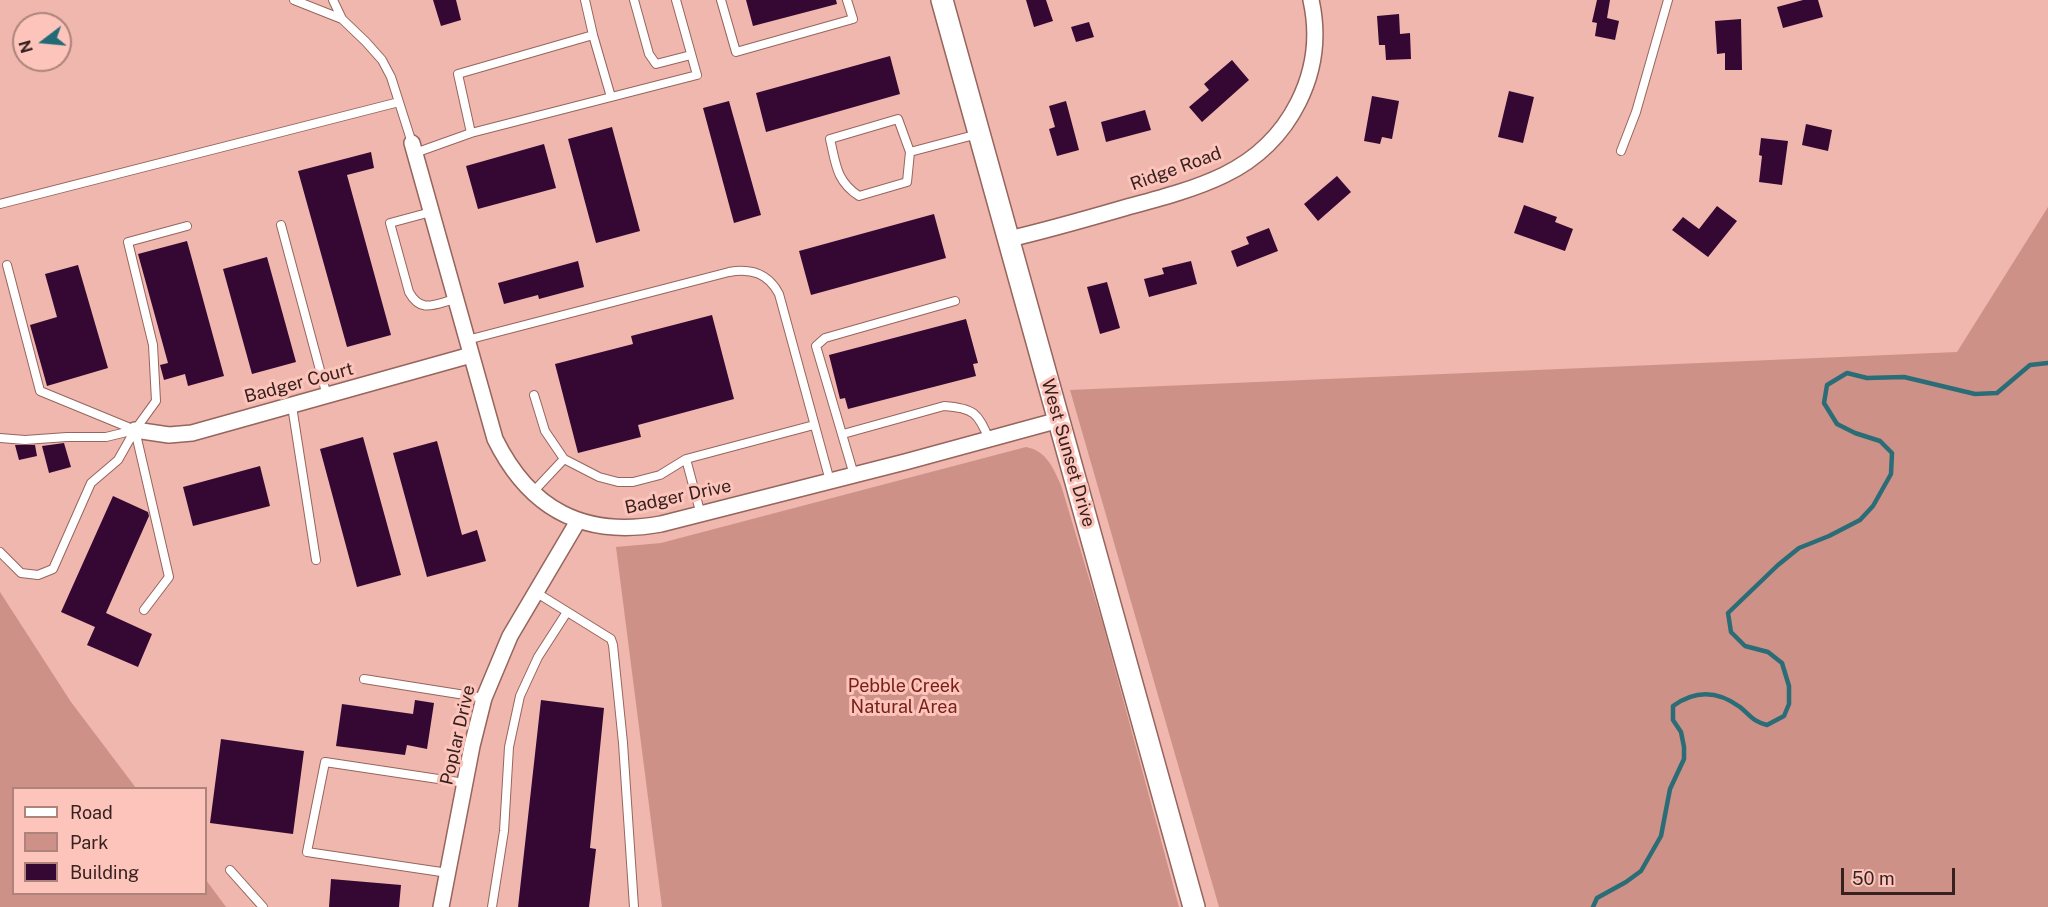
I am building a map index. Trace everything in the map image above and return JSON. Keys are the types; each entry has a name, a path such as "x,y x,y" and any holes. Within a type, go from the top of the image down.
{"main road":[{"name":"West Sunset Drive","path":"942,0 1194,907"}],"street":[{"name":"Ridge Road","path":"1009,239 1075,223 1198,185 1225,174 1251,158 1274,139 1292,116 1306,86 1315,51 1314,15 1311,0"},
{"name":"Badger Drive","path":"414,148 495,439 505,460 522,483 552,508 578,521 619,529 639,528 855,475 1059,420"},
{"name":"Badger Court","path":"135,430 169,435 192,433 471,355"},
{"name":"Poplar Drive","path":"441,907 474,737 484,698 510,636 578,521"}],"lane":[{"path":"294,0 342,19"},
{"path":"333,0 342,19 382,60 391,76 414,148 697,75 676,0"},
{"path":"585,0 593,36 612,97"},
{"path":"634,0 649,54 656,64 691,55"},
{"path":"721,0 736,52 853,19 847,0"},
{"path":"1621,151 1636,111 1668,0"},
{"path":"471,133 458,74 593,36"},
{"path":"0,204 399,102"},
{"path":"898,119 910,152 908,182 859,196 847,188 838,175 830,139 898,119"},
{"path":"910,152 980,134"},
{"path":"431,212 390,223 409,292 419,305 425,306 455,299"},
{"path":"281,225 327,396"},
{"path":"0,552 21,573 38,575 53,570 91,483 118,460 135,430 156,401 153,345 128,242 187,226"},
{"path":"7,265 40,391 135,430"},
{"path":"467,340 729,272 749,270 766,277 773,283 779,294 830,481"},
{"path":"855,475 816,346 825,338 955,301"},
{"path":"534,395 546,431 564,459 599,477 618,482 633,482 660,475 686,459 814,425"},
{"path":"292,405 316,560"},
{"path":"843,434 944,406 973,411 980,417 989,439"},
{"path":"0,438 25,440 106,437 135,430"},
{"path":"135,430 170,577 144,610"},
{"path":"532,492 564,459"},
{"path":"686,459 700,514"},
{"path":"537,593 611,639 613,645 623,743 633,907"},
{"path":"492,907 504,831 509,747 520,696 538,657 567,612"},
{"path":"364,679 484,698"},
{"path":"448,873 307,852 325,762 466,783"},
{"path":"230,870 263,907"}],"green space":[{"path":"2048,207 2048,907 1219,907 1070,390 1957,352"},
{"name":"Pebble Creek Natural Area","path":"1026,447 1044,456 1061,485 1103,625 1179,907 662,907 616,547 661,543"},
{"path":"0,592 71,702 135,787 12,787 12,895 207,895 207,881 226,907 0,907"}],"building":[{"path":"433,0 456,0 461,20 441,26"},
{"path":"746,0 836,0 837,4 753,26"},
{"path":"1026,0 1046,0 1053,21 1034,27"},
{"path":"1597,0 1610,0 1607,18 1619,21 1615,40 1595,36 1597,23 1592,22"},
{"path":"1803,0 1818,0 1823,17 1783,28 1777,7"},
{"path":"1399,14 1400,34 1410,33 1411,59 1386,60 1385,45 1379,45 1377,16"},
{"path":"1741,19 1742,70 1725,70 1725,53 1717,54 1715,21"},
{"path":"1089,22 1094,37 1076,42 1071,27"},
{"path":"890,56 900,94 766,132 756,93"},
{"path":"1232,60 1249,80 1202,122 1189,107 1209,90 1204,84"},
{"path":"1509,91 1534,97 1523,143 1498,137"},
{"path":"1372,96 1399,101 1392,139 1382,137 1380,144 1364,141"},
{"path":"729,101 761,215 734,223 703,108"},
{"path":"1066,101 1079,150 1057,156 1049,129 1055,127 1049,106"},
{"path":"1145,110 1151,130 1106,142 1101,122"},
{"path":"1806,124 1832,130 1828,151 1802,145"},
{"path":"612,127 640,231 596,243 568,139"},
{"path":"1761,138 1788,141 1782,185 1759,182 1762,156 1759,155"},
{"path":"544,144 556,188 478,209 466,166"},
{"path":"371,152 374,168 347,175 391,335 347,347 298,171"},
{"path":"1337,176 1351,192 1318,221 1304,204"},
{"path":"1524,205 1557,217 1555,222 1573,229 1565,251 1514,233"},
{"path":"1717,206 1737,221 1708,257 1672,230 1683,217 1699,229"},
{"path":"934,214 946,258 811,295 799,251"},
{"path":"1269,228 1278,251 1237,267 1231,251 1249,244 1246,237"},
{"path":"187,241 224,376 188,386 185,374 164,380 160,365 168,363 138,254"},
{"path":"267,257 296,362 252,374 223,269"},
{"path":"578,261 584,287 539,299 538,295 504,304 498,283"},
{"path":"1191,261 1197,284 1149,297 1144,279 1164,274 1162,268"},
{"path":"78,265 108,368 47,386 30,325 57,317 45,274"},
{"path":"1107,282 1120,328 1100,334 1087,287"},
{"path":"712,315 734,399 638,425 641,437 578,453 555,364 633,344 631,336"},
{"path":"966,319 978,363 973,364 976,376 848,409 845,398 840,399 829,355"},
{"path":"363,437 401,575 357,587 320,449"},
{"path":"437,441 462,535 477,530 486,561 427,577 393,453"},
{"path":"64,443 71,467 49,473 42,446"},
{"path":"15,445 35,445 37,456 19,460"},
{"path":"260,466 270,506 193,526 183,487"},
{"path":"113,496 148,512 149,516 106,613 152,634 138,667 87,645 95,627 61,612"},
{"path":"415,700 434,703 427,749 407,745 405,755 336,746 342,704 413,714"},
{"path":"541,700 604,708 590,848 596,849 589,907 518,907"},
{"path":"221,739 304,751 293,834 210,823"},
{"path":"331,879 401,885 399,907 329,907"}],"waterway":[{"path":"1593,907 1597,898 1641,871 1661,836 1670,789 1684,759 1681,732 1673,720 1673,706 1690,697 1706,694 1731,701 1755,720 1767,725 1784,716 1789,704 1789,686 1782,663 1768,652 1745,646 1731,632 1728,613 1799,548 1860,520 1873,506 1891,474 1892,453 1880,441 1837,424 1824,403 1827,385 1847,373 1867,378 1904,377 1975,394 1997,393 2030,365 2048,363"}]}
